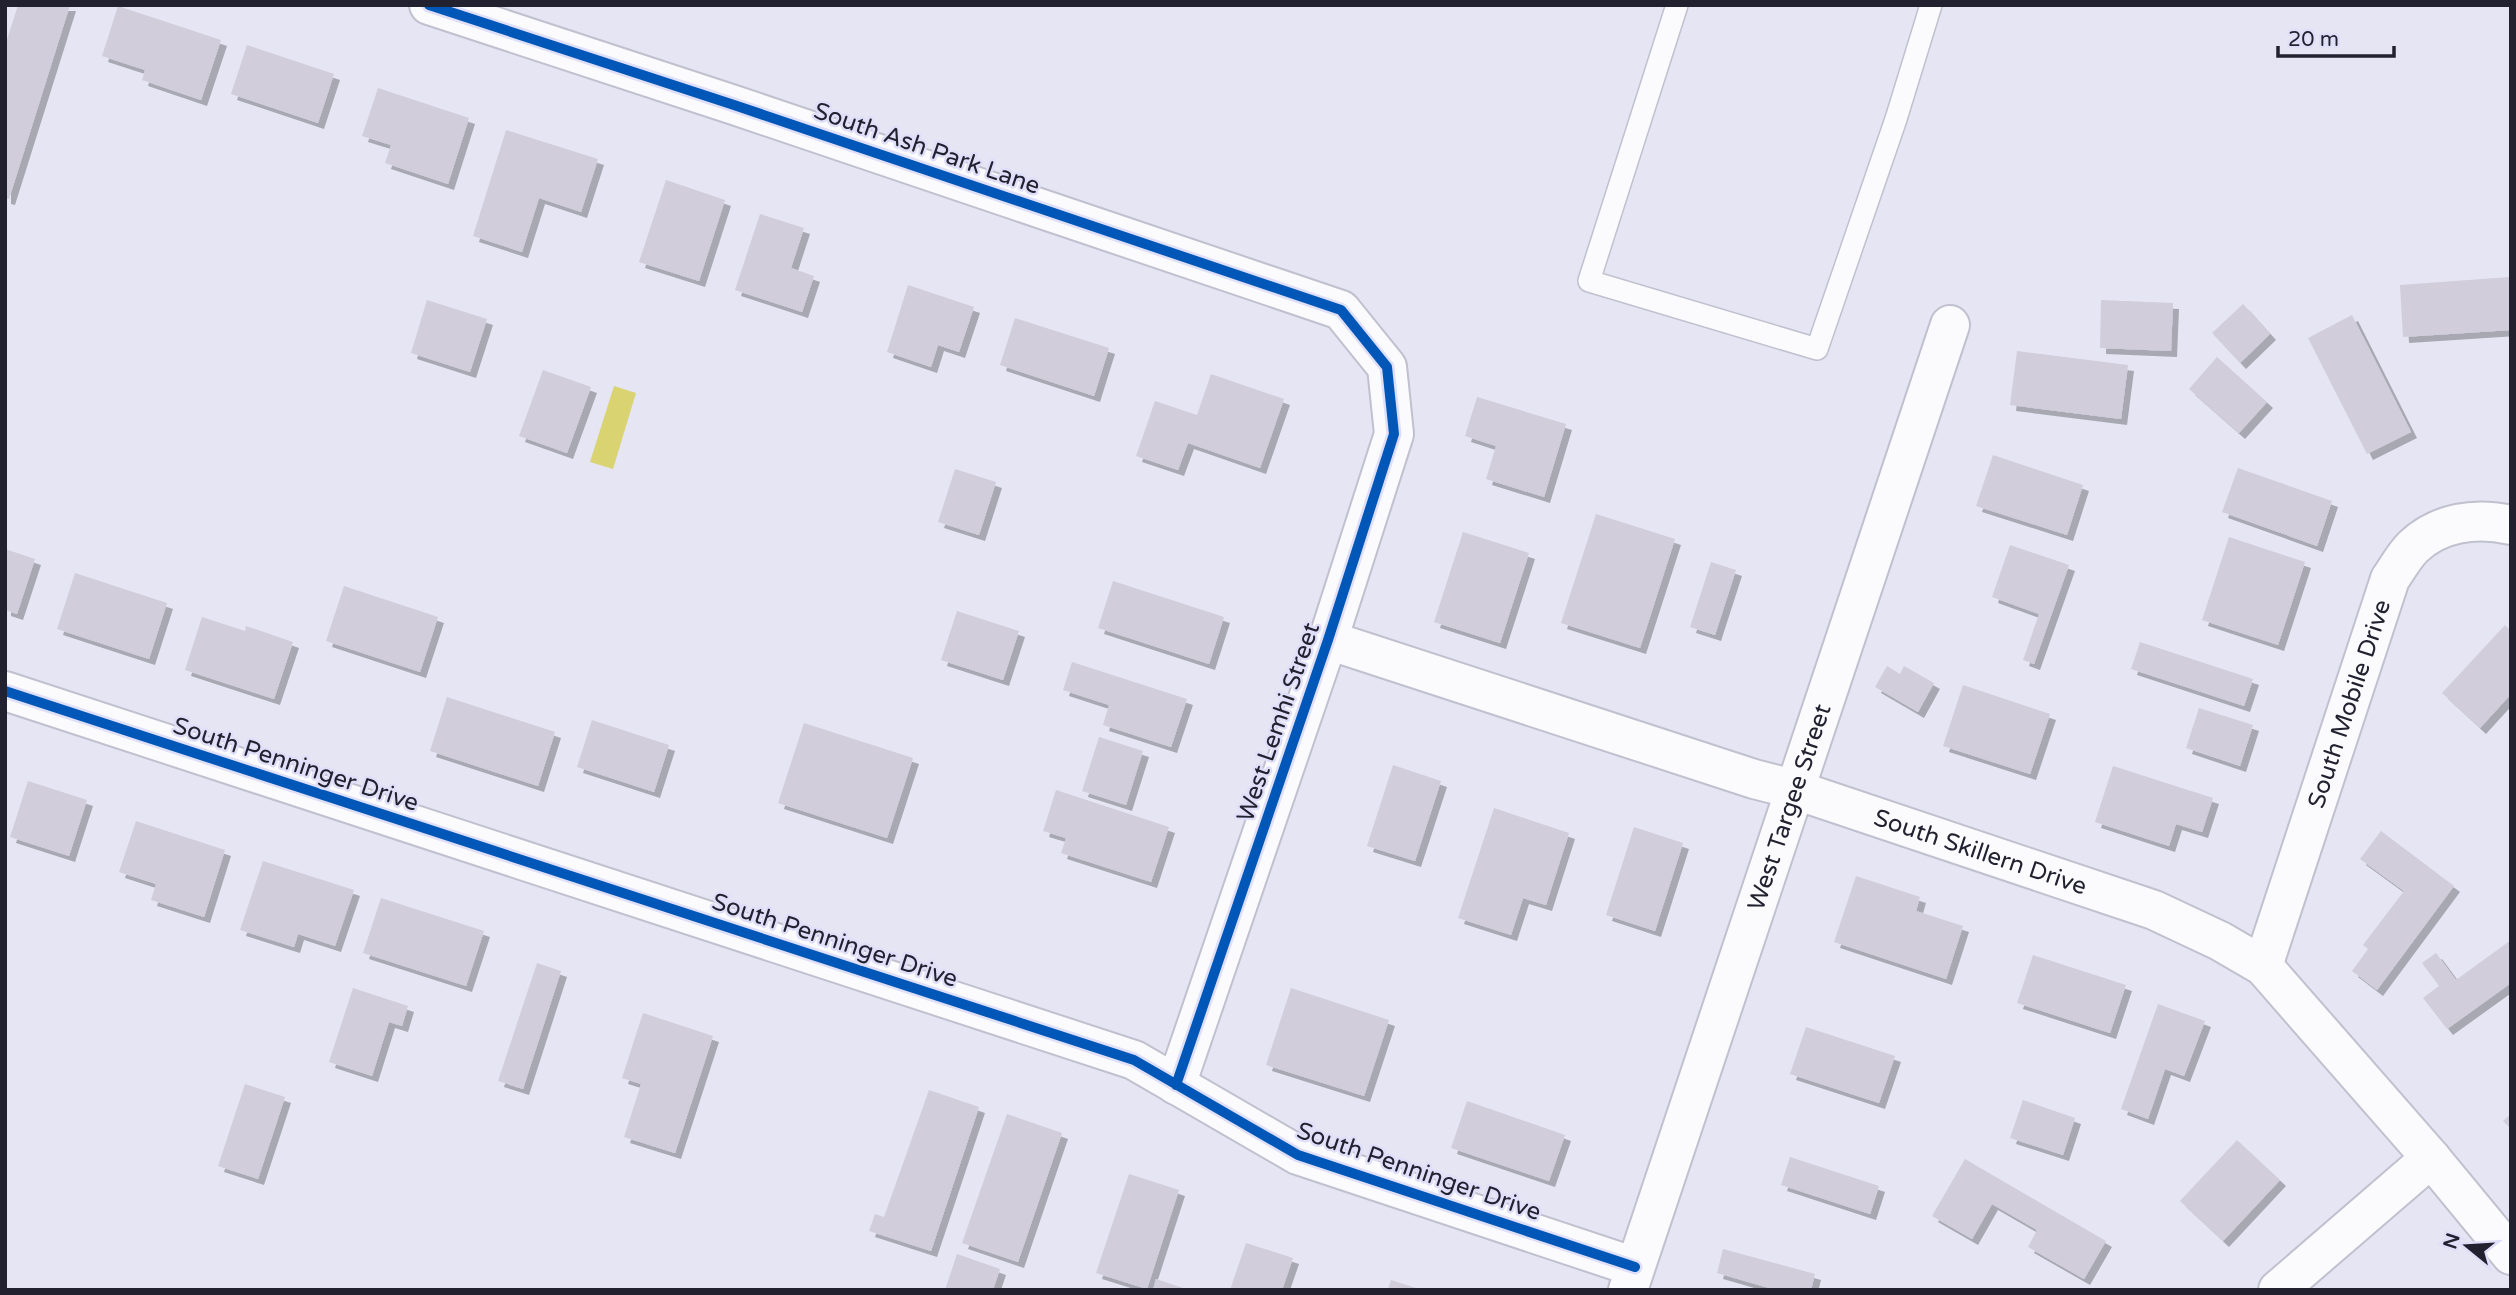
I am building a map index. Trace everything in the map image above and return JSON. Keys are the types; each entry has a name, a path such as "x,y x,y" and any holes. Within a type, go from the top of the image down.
{"street":[{"name":"South Ash Park Lane","path":"429,5 734,104 1341,310 1387,367"},
{"name":"West Targee Street","path":"1632,1279 1793,789 1950,325"},
{"name":"West Lemhi Street","path":"1177,1085 1328,640 1394,434 1387,367"},
{"name":"South Mobile Drive","path":"2263,966 2390,579 2412,548 2437,528 2474,521 2511,525"},
{"name":"South Skillern Drive","path":"1328,640 1754,779 1793,789 2154,910 2220,941 2263,966 2431,1158 2511,1255"},
{"name":"South Penninger Drive","path":"5,691 1134,1060 1298,1155 1632,1279"},
{"path":"2278,1290 2431,1158"}],"lane":[{"path":"1676,5 1589,281 1817,349 1896,119 1931,5"}],"shaded area":[{"path":"614,386 636,393 613,469 590,462"}],"building":[{"path":"18,5 70,5 9,199 5,198 5,46"},
{"path":"118,6 221,40 201,100 142,80 145,70 102,56"},
{"path":"247,45 334,74 318,123 231,94"},
{"path":"378,88 469,118 448,184 385,163 391,145 362,136"},
{"path":"506,130 598,159 581,212 539,198 522,252 473,236"},
{"path":"666,180 725,200 699,281 639,262"},
{"path":"760,214 804,228 791,268 814,276 802,312 735,290"},
{"path":"2510,277 2511,330 2403,337 2400,285"},
{"path":"908,285 974,307 959,352 938,345 931,367 887,352"},
{"path":"427,300 487,319 470,372 411,353"},
{"path":"2101,300 2173,303 2171,351 2100,348"},
{"path":"2243,304 2270,334 2240,363 2212,333"},
{"path":"2352,315 2411,432 2367,454 2308,338"},
{"path":"1015,318 1109,348 1094,396 1000,365"},
{"path":"2017,351 2128,365 2121,419 2010,405"},
{"path":"2217,357 2267,402 2239,433 2189,389"},
{"path":"543,370 591,387 567,453 519,436"},
{"path":"1211,374 1284,399 1260,468 1188,443 1178,470 1136,456 1155,401 1197,415"},
{"path":"1477,397 1566,424 1544,497 1486,479 1496,446 1465,436"},
{"path":"1993,455 2083,485 2067,535 1976,506"},
{"path":"2238,468 2332,501 2317,546 2222,512"},
{"path":"955,469 996,482 979,535 938,522"},
{"path":"1596,514 1675,539 1640,648 1561,623"},
{"path":"1463,532 1529,553 1500,643 1434,622"},
{"path":"2229,537 2305,562 2278,645 2202,620"},
{"path":"2010,545 2069,565 2034,664 2023,660 2039,614 1992,597"},
{"path":"5,549 35,559 17,614 5,610"},
{"path":"1711,562 1736,570 1715,635 1690,627"},
{"path":"75,573 167,603 149,659 57,629"},
{"path":"1113,581 1224,617 1209,664 1098,628"},
{"path":"344,586 438,617 420,672 326,641"},
{"path":"957,611 1019,631 1003,680 941,660"},
{"path":"202,617 245,631 246,626 293,642 274,699 185,670"},
{"path":"2505,625 2511,631 2511,694 2480,728 2442,693"},
{"path":"2140,642 2253,679 2244,706 2131,669"},
{"path":"1072,662 1187,699 1171,747 1103,725 1109,705 1063,690"},
{"path":"1887,666 1900,674 1904,666 1934,683 1918,712 1875,687"},
{"path":"1963,685 2050,714 2030,774 1943,746"},
{"path":"447,697 555,732 538,786 430,751"},
{"path":"2199,708 2253,725 2240,766 2186,748"},
{"path":"592,720 669,745 654,792 577,767"},
{"path":"804,723 913,758 887,838 778,803"},
{"path":"1099,737 1143,751 1126,805 1082,791"},
{"path":"1393,765 1441,781 1415,861 1367,846"},
{"path":"2113,766 2213,798 2202,832 2176,824 2169,846 2095,822"},
{"path":"28,781 87,800 69,856 10,837"},
{"path":"1056,790 1169,827 1151,882 1061,853 1066,838 1043,831"},
{"path":"1494,808 1569,833 1546,905 1523,898 1511,935 1458,918"},
{"path":"136,821 225,850 204,917 151,900 156,884 119,872"},
{"path":"1634,827 1683,843 1655,931 1606,915"},
{"path":"2381,831 2454,886 2377,990 2352,971 2368,949 2363,945 2404,891 2360,859"},
{"path":"263,861 354,890 335,946 298,934 294,947 240,930"},
{"path":"1856,876 1920,897 1916,911 1963,926 1946,979 1834,942"},
{"path":"381,898 484,931 466,986 363,953"},
{"path":"2511,940 2511,983 2447,1029 2423,998 2439,986 2422,963 2436,953 2456,980"},
{"path":"2033,955 2126,985 2110,1033 2017,1003"},
{"path":"537,963 561,971 523,1089 498,1081"},
{"path":"353,988 408,1006 402,1026 389,1022 372,1076 329,1062"},
{"path":"1291,988 1389,1020 1364,1096 1266,1065"},
{"path":"2158,1004 2205,1021 2184,1076 2165,1069 2148,1119 2121,1109"},
{"path":"643,1013 713,1036 675,1153 624,1137 641,1084 622,1078"},
{"path":"1806,1027 1895,1056 1879,1103 1790,1074"},
{"path":"245,1084 285,1097 258,1179 218,1166"},
{"path":"929,1090 979,1107 931,1251 869,1231 875,1214 884,1217"},
{"path":"2023,1100 2075,1118 2063,1155 2010,1138"},
{"path":"1467,1101 1565,1135 1549,1181 1451,1148"},
{"path":"1007,1114 1062,1133 1018,1262 962,1243"},
{"path":"2511,1114 2511,1129 2503,1121"},
{"path":"2237,1140 2280,1180 2223,1241 2180,1201"},
{"path":"1790,1157 1879,1186 1870,1214 1781,1185"},
{"path":"1965,1159 2106,1241 2084,1279 2028,1247 2037,1230 1992,1204 1972,1239 1932,1216"},
{"path":"1129,1174 1179,1190 1147,1289 1096,1273"},
{"path":"1246,1243 1293,1258 1282,1290 1230,1290"},
{"path":"1723,1249 1815,1274 1811,1290 1776,1290 1717,1273"},
{"path":"957,1254 1000,1269 993,1290 945,1290"},
{"path":"1156,1279 1183,1288 1153,1290"},
{"path":"1391,1280 1419,1289 1419,1290 1388,1290"}],"cycle path":[{"path":"429,5 1341,310 1387,367 1394,434 1328,640 1176,1085"},
{"path":"5,691 1134,1060 1298,1155 1635,1267"}]}
